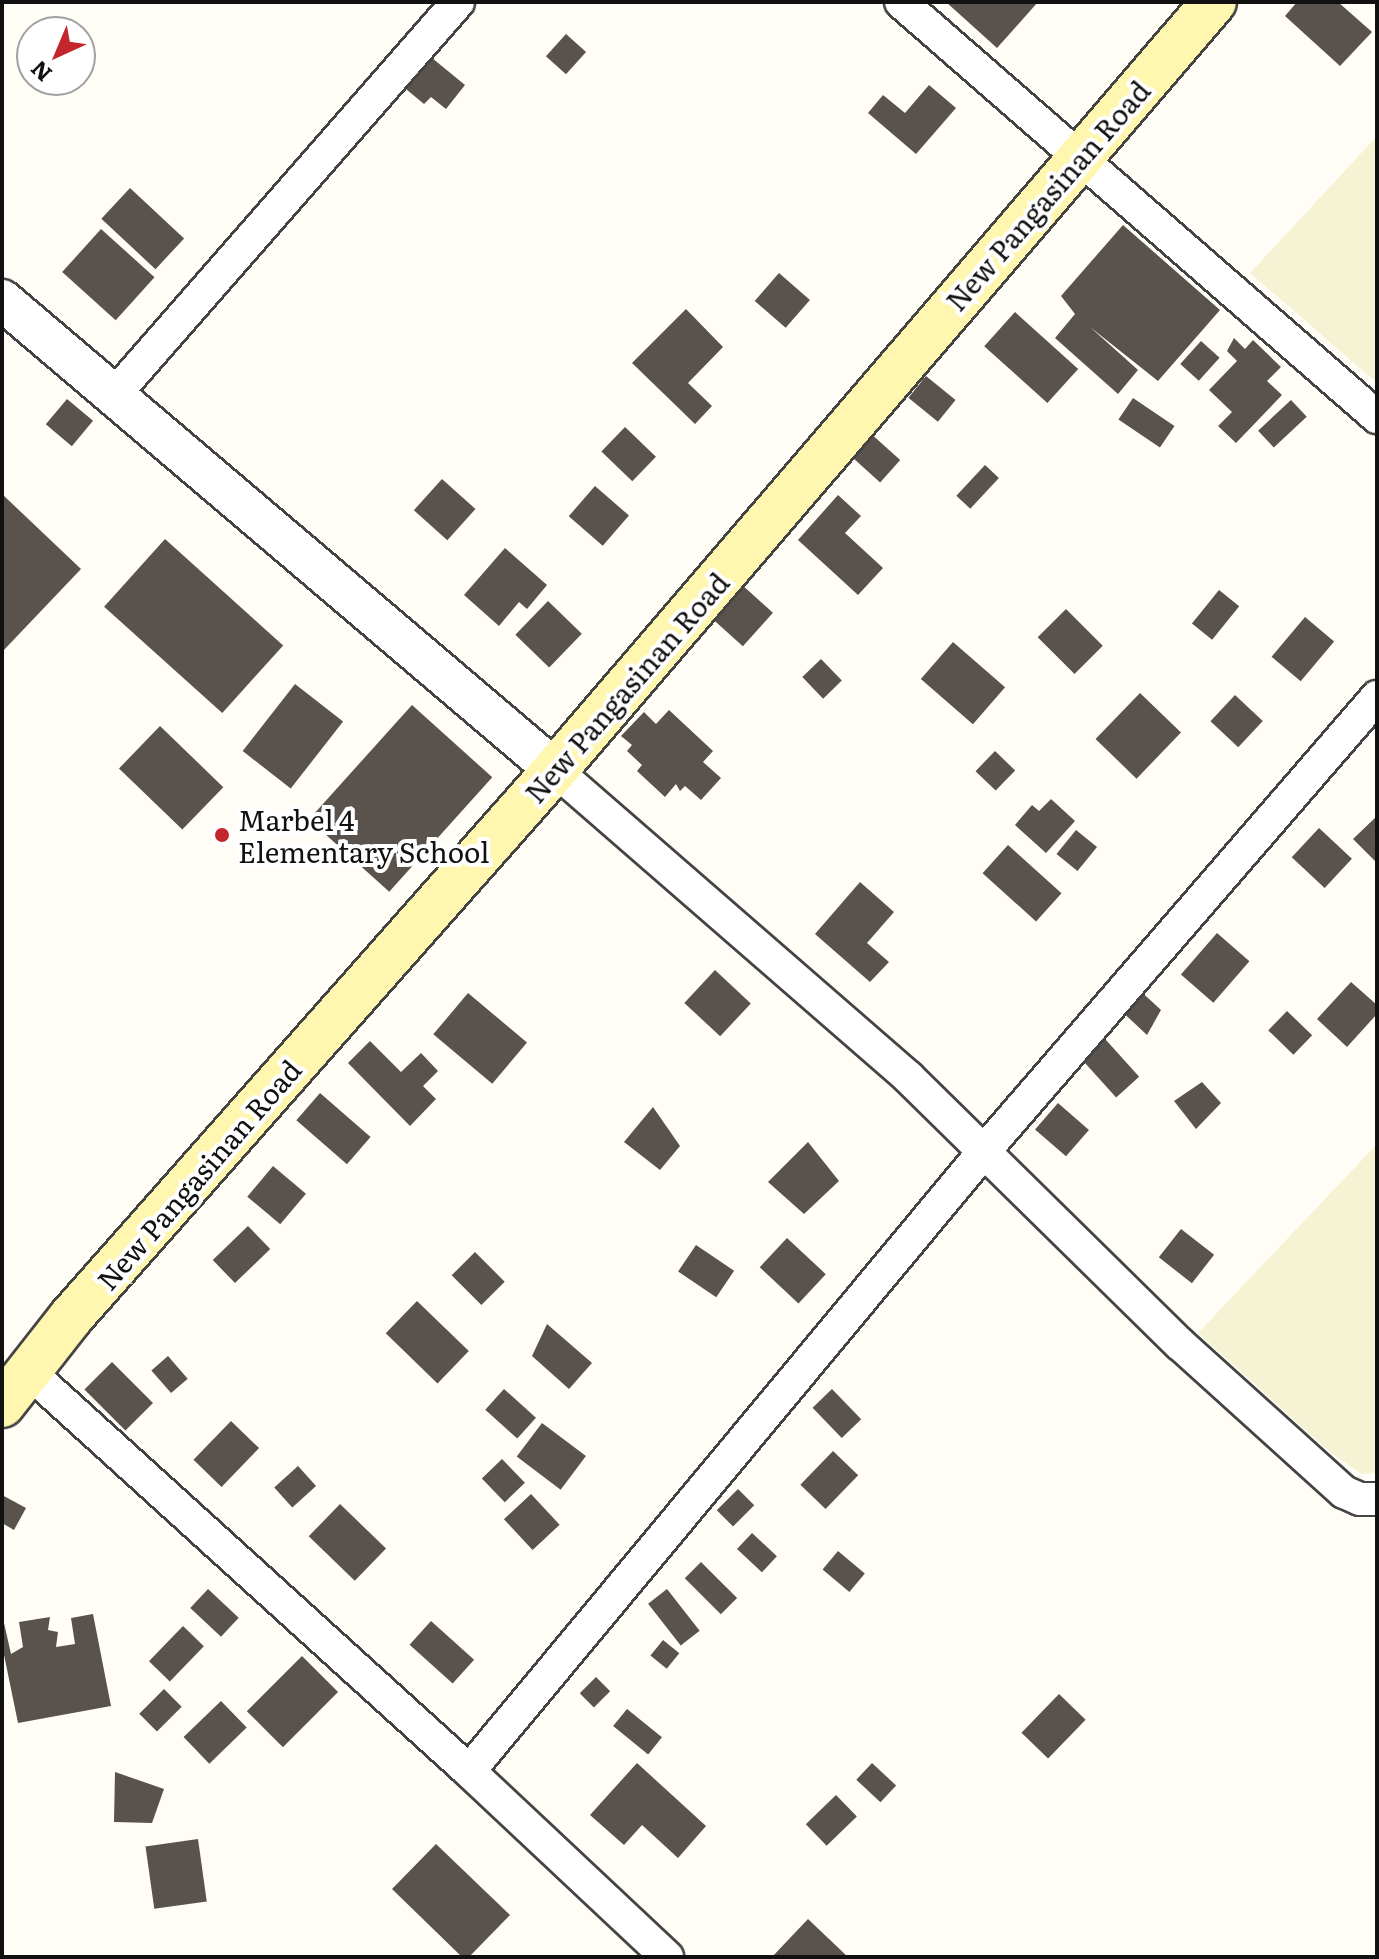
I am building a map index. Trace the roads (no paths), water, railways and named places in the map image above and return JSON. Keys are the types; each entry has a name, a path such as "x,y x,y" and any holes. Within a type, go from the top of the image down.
{"main road":[{"name":"New Pangasinan Road","path":"2,1405 28,1371 555,770 1214,2"}],"street":[{"path":"115,394 458,2"},
{"path":"901,2 1377,417"},
{"path":"2,300 555,770 908,1077 986,1149 1180,1344 1344,1492 1360,1499 1377,1499"},
{"path":"469,1771 986,1149 1377,697"},
{"path":"28,1371 469,1771 667,1957"}],"place":[{"name":"Marbel 4 Elementary School","path":"222,835"}]}
